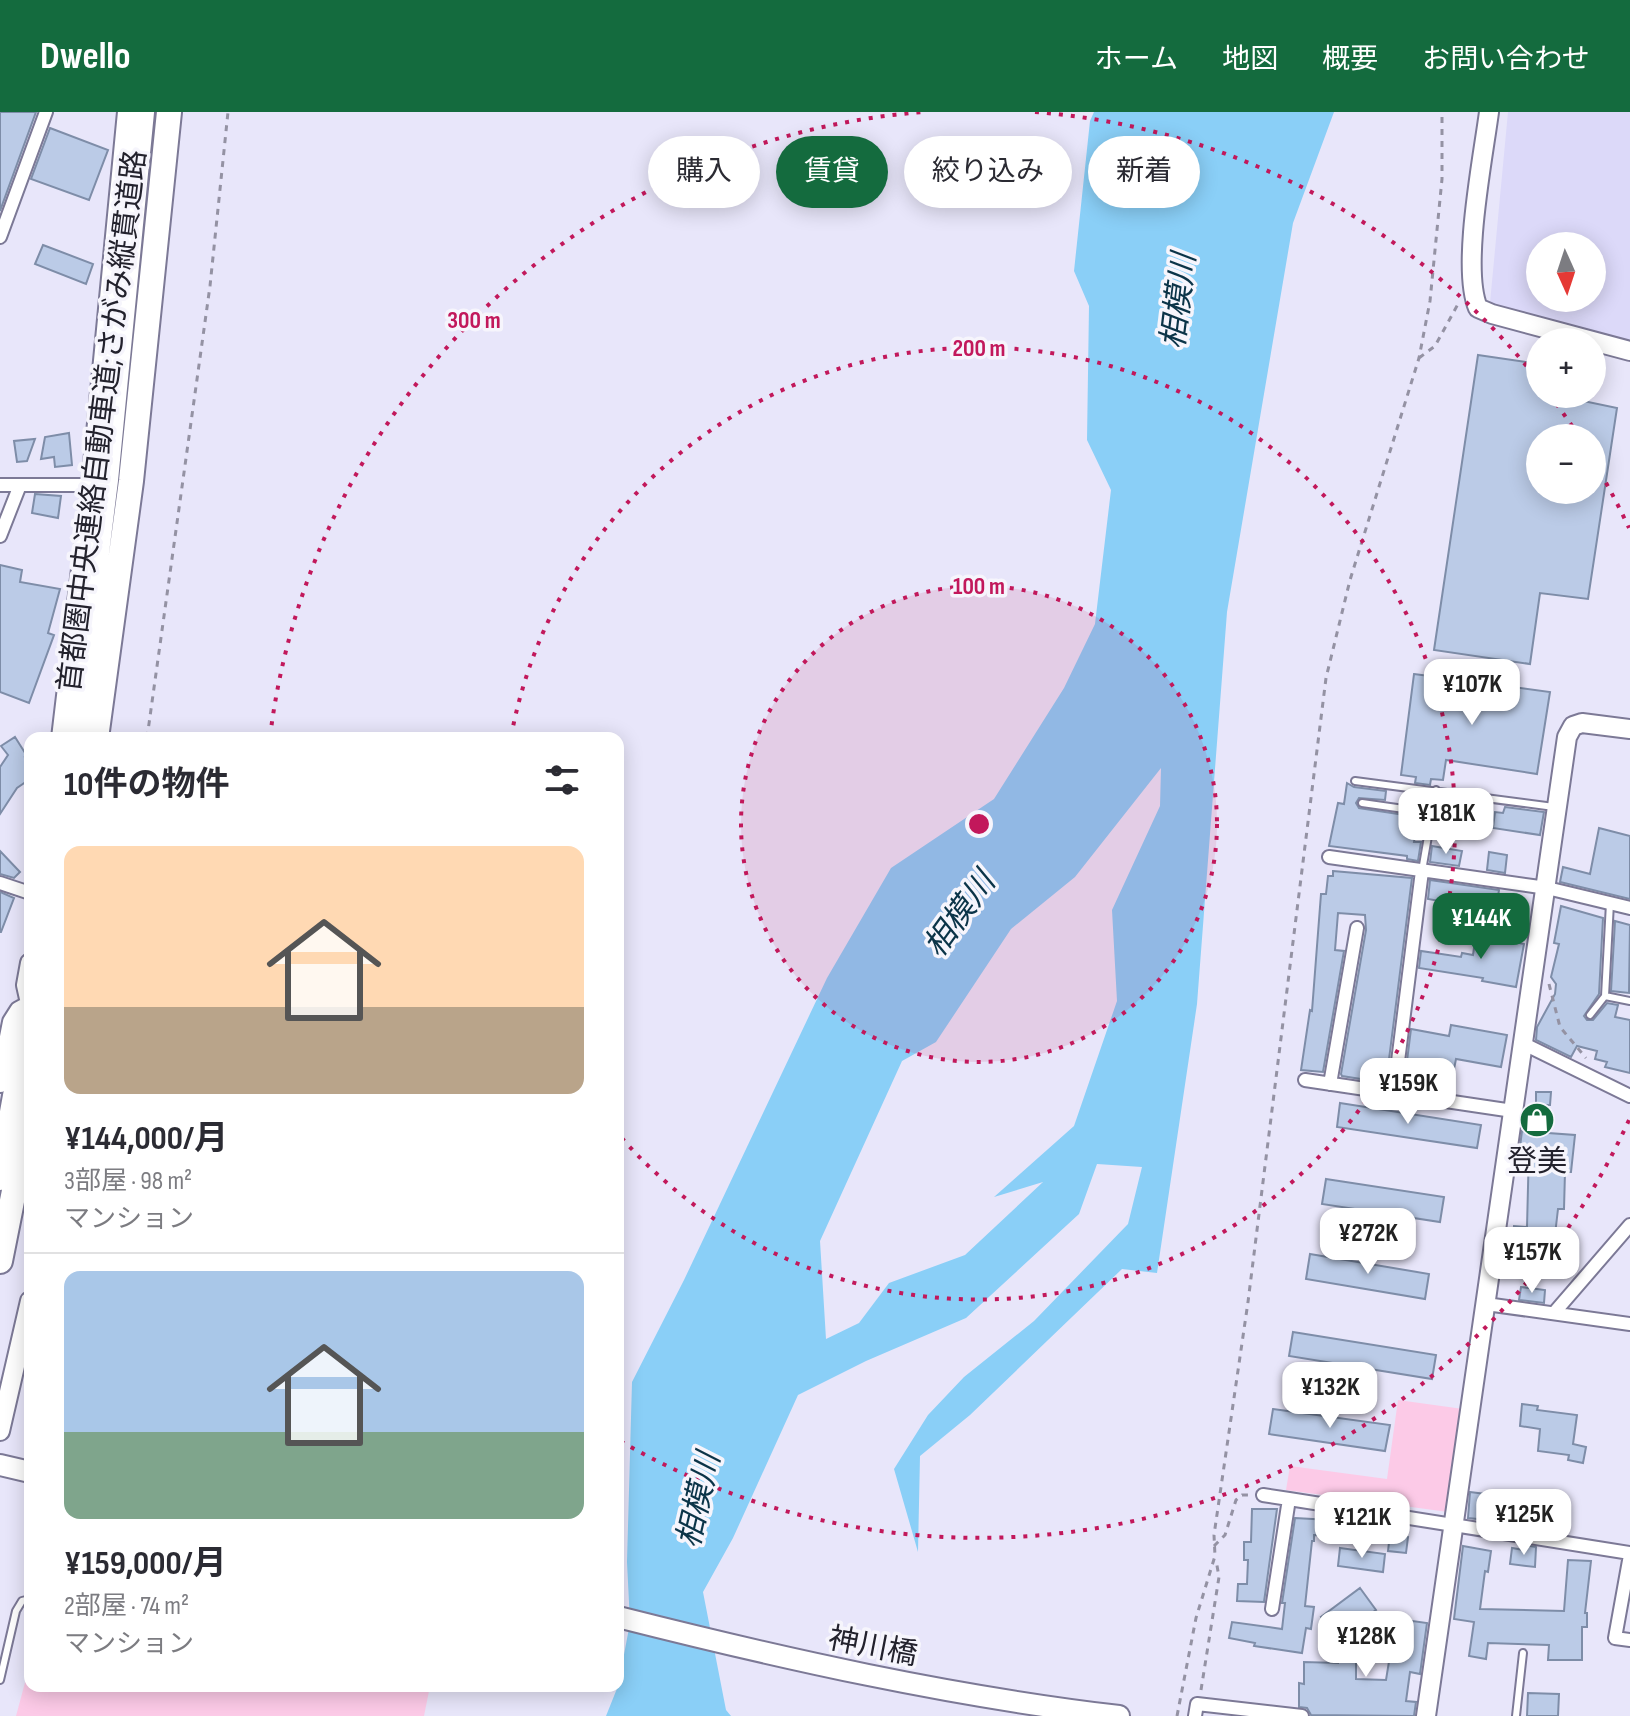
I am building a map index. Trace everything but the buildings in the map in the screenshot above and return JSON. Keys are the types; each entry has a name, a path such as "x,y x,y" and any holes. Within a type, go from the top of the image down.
{"highway":[{"name":"首都圏中央連絡自動車道;さがみ縦貫道路","path":"75,732 108,464 142,112"},
{"name":"首都圏中央連絡自動車道;さがみ縦貫道路","path":"97,732 131,481 169,112"},
{"path":"0,1178 24,1047"},
{"path":"0,1261 24,1141"}],"main road":[{"name":"神川橋","path":"624,1619 779,1658 880,1679 1027,1705 1119,1716"}],"street":[{"path":"0,237 46,112"},
{"path":"62,732 91,485 127,112"},
{"path":"1489,112 1474,227 1472,279 1473,296 1478,308 1630,351"},
{"path":"0,485 91,485"},
{"path":"0,536 20,485"},
{"path":"1426,1716 1567,737 1573,726 1582,723 1630,729"},
{"path":"1329,857 1547,888 1630,908"},
{"path":"1394,1093 1422,871"},
{"path":"0,883 24,891"},
{"path":"1330,1084 1357,928"},
{"path":"0,1083 12,1022 24,1008"},
{"path":"1524,1044 1630,1096"},
{"path":"1305,1080 1513,1111"},
{"path":"1554,1313 1630,1225"},
{"path":"1486,1304 1630,1324"},
{"path":"0,1431 24,1327"},
{"path":"1263,1495 1630,1554 1615,1638 1630,1640"},
{"path":"1272,1609 1289,1499"},
{"path":"1196,1710 1302,1716"}],"lane":[{"path":"1355,781 1558,808"},
{"path":"1422,871 1436,790"},
{"path":"1362,803 1432,813"},
{"path":"1590,1015 1605,996 1610,903"},
{"path":"1605,996 1630,1001"},
{"path":"0,1680 16,1611 24,1600"},
{"path":"1516,1716 1523,1653"}],"path":[{"path":"148,732 210,286 228,112"},
{"path":"1196,1710 1206,1669 1219,1577 1214,1546 1248,1302 1326,678 1350,580 1419,358 1430,301 1438,231 1442,112"},
{"path":"1419,358 1435,346 1472,279"},
{"path":"1548,978 1560,1027 1593,1065"},
{"path":"1214,1546 1225,1535 1239,1497 1263,1495"},
{"path":"1177,1716 1196,1618 1215,1556"}],"shaded area":[{"path":"1508,112 1630,112 1630,344 1606,337 1606,328 1575,328 1490,303"},
{"path":"1398,1400 1463,1409 1448,1512 1286,1490 1290,1466 1387,1479"},
{"path":"24,1686 24,1692 429,1692 424,1716 16,1716"}],"water":[{"name":"相模川","path":"1094,112 1334,112 1293,223 1227,612 1197,1004 1157,1273 1122,1269 970,1415 920,1456 918,1552 894,1469 928,1415 964,1377 1034,1321 1128,1224 1142,1167 1097,1164 1079,1214 966,1318 866,1361 798,1395 733,1538 703,1592 726,1710 731,1716 606,1716 616,1692 624,1692 624,1654 630,1623 627,1562 632,1382 684,1280 827,978 891,868 994,799 1064,688 1095,624 1111,490 1087,440 1089,306 1074,271 1088,140 1088,208 1200,208 1200,136 1088,136","holes":["1161,768 1160,806 1112,910 1117,1001 1074,1126 994,1197 1043,1182 965,1255 889,1283 859,1323 826,1339 820,1241 902,1061 936,1042 1011,929 1075,877"]}],"place":[{"name":"登美","path":"1537,1120"}]}
